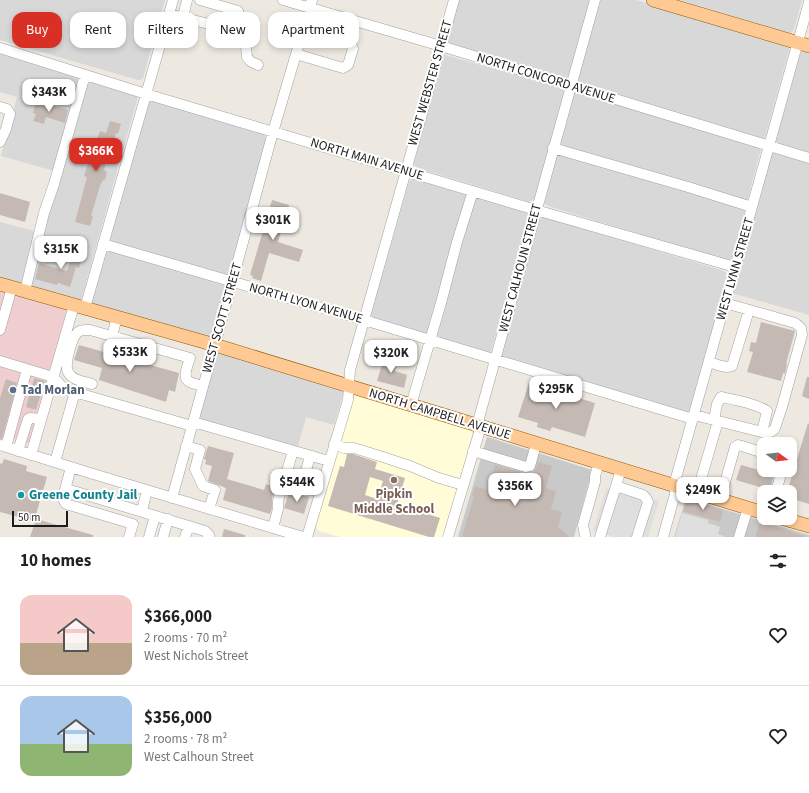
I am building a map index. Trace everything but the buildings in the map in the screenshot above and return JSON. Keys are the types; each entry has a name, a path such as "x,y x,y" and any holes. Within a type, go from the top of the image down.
{"main road":[{"path":"653,0 803,44"},
{"name":"NORTH CAMPBELL AVENUE","path":"6,286 216,345 757,511"},
{"path":"797,523 809,526"}],"street":[{"path":"170,12 173,0"},
{"path":"187,0 187,12"},
{"path":"200,0 238,11"},
{"name":"NORTH CONCORD AVENUE","path":"283,0 310,4 441,46 809,158"},
{"name":"WEST WEBSTER STREET","path":"305,537 348,400 350,370 454,0"},
{"name":"WEST CALHOUN STREET","path":"448,537 479,433 478,418 595,0"},
{"name":"WEST LYNN STREET","path":"664,537 675,494 676,478 735,267 770,146 803,44 809,2"},
{"path":"198,21 240,33 245,38 247,57 250,61 258,65"},
{"name":"NORTH MAIN AVENUE","path":"0,48 273,132 735,267"},
{"path":"30,455 53,377 103,244 159,48"},
{"name":"WEST SCOTT STREET","path":"172,498 212,351 216,345 273,132 298,48"},
{"path":"296,54 343,68 348,65 352,48"},
{"path":"25,291 44,213 54,184 85,75"},
{"path":"0,142 3,126 10,114 4,108"},
{"path":"553,148 673,182 752,207"},
{"path":"411,405 473,191"},
{"name":"NORTH LYON AVENUE","path":"103,244 693,417 716,421 758,432"},
{"path":"0,330 6,286"},
{"path":"725,303 795,323 802,328 802,334 775,428 770,433 758,432"},
{"path":"709,362 726,367 732,366 749,310"},
{"path":"112,336 117,317"},
{"path":"92,384 79,381 72,377 67,370 67,363 73,340 77,333 83,330 90,330 190,358 186,379 189,382 203,386"},
{"path":"0,361 53,377 64,389 329,461"},
{"path":"27,369 3,446 305,537"},
{"path":"55,462 75,392"},
{"path":"697,493 716,421 718,404 721,397 736,400 767,411 749,448"},
{"path":"18,451 28,419 41,419"},
{"path":"334,444 344,448 367,452 463,485"},
{"path":"473,451 526,467 530,466 536,444"},
{"path":"720,500 736,447 738,445 757,450"},
{"path":"186,446 200,450 195,469 202,486 215,490 209,509"},
{"path":"272,528 278,509 278,501 293,451"},
{"path":"283,483 293,486 302,485 310,456"},
{"path":"587,536 583,525 599,463"},
{"path":"71,467 63,499 66,504 133,524"},
{"path":"600,537 621,470"},
{"path":"616,486 643,495 648,502 637,537"},
{"path":"65,490 70,490 205,530 208,536"},
{"path":"129,537 148,490"},
{"path":"740,537 748,508"},
{"path":"149,537 155,516"},
{"path":"163,537 168,519"},
{"path":"185,537 189,526"}],"shaded area":[{"path":"0,0 165,0 162,12 134,12 134,48 151,48 143,78 140,80 28,48 62,48 62,12 12,12 12,43 0,40"},
{"path":"458,0 592,0 570,76 564,78 448,44 447,42"},
{"path":"601,0 636,0 789,47 765,137 763,139 577,83"},
{"path":"680,0 802,0 794,29 789,33"},
{"path":"802,52 809,53 809,153 777,144 775,142 800,54"},
{"path":"0,53 135,94 137,96 80,300 0,277 0,222 41,233 58,172 1,156 17,97 0,92"},
{"path":"445,55 562,88 564,91 565,94 535,198 530,202 417,168 415,166 414,162"},
{"path":"575,92 759,147 761,149 732,258 730,260 727,261 545,204"},
{"path":"151,100 265,135 266,143 227,276 111,241 110,238 149,102"},
{"path":"772,152 809,162 809,315 732,293"},
{"path":"411,179 526,212 528,214 529,217 489,354 370,318"},
{"path":"544,217 724,271 726,273 727,278 690,410 688,412 501,356 539,219"},
{"path":"109,249 225,285 226,288 211,337 92,303"},
{"path":"0,288 68,308 51,373 0,358"},
{"path":"219,352 343,390 334,425 306,417 297,450 198,420 216,355"},
{"path":"0,364 48,381 31,443 0,435"},
{"name":"Pipkin Middle School","path":"356,394 468,428 472,431 443,537 340,537 319,531 317,529 316,525 354,396"},
{"path":"487,437 592,470 574,537 458,537"},
{"path":"612,481 645,491 650,494 652,499 659,501 648,537 614,537 593,531 606,489 610,488"},
{"path":"686,498 757,519 757,525 776,525 809,535 809,537 674,537"},
{"path":"682,513 708,520 708,523 720,527 718,534 724,536 675,537"}],"place":[{"name":"Tad Morlan","path":"13,390"},
{"name":"Pipkin Middle School","path":"394,480"},
{"name":"Greene County Jail","path":"21,495"}]}
